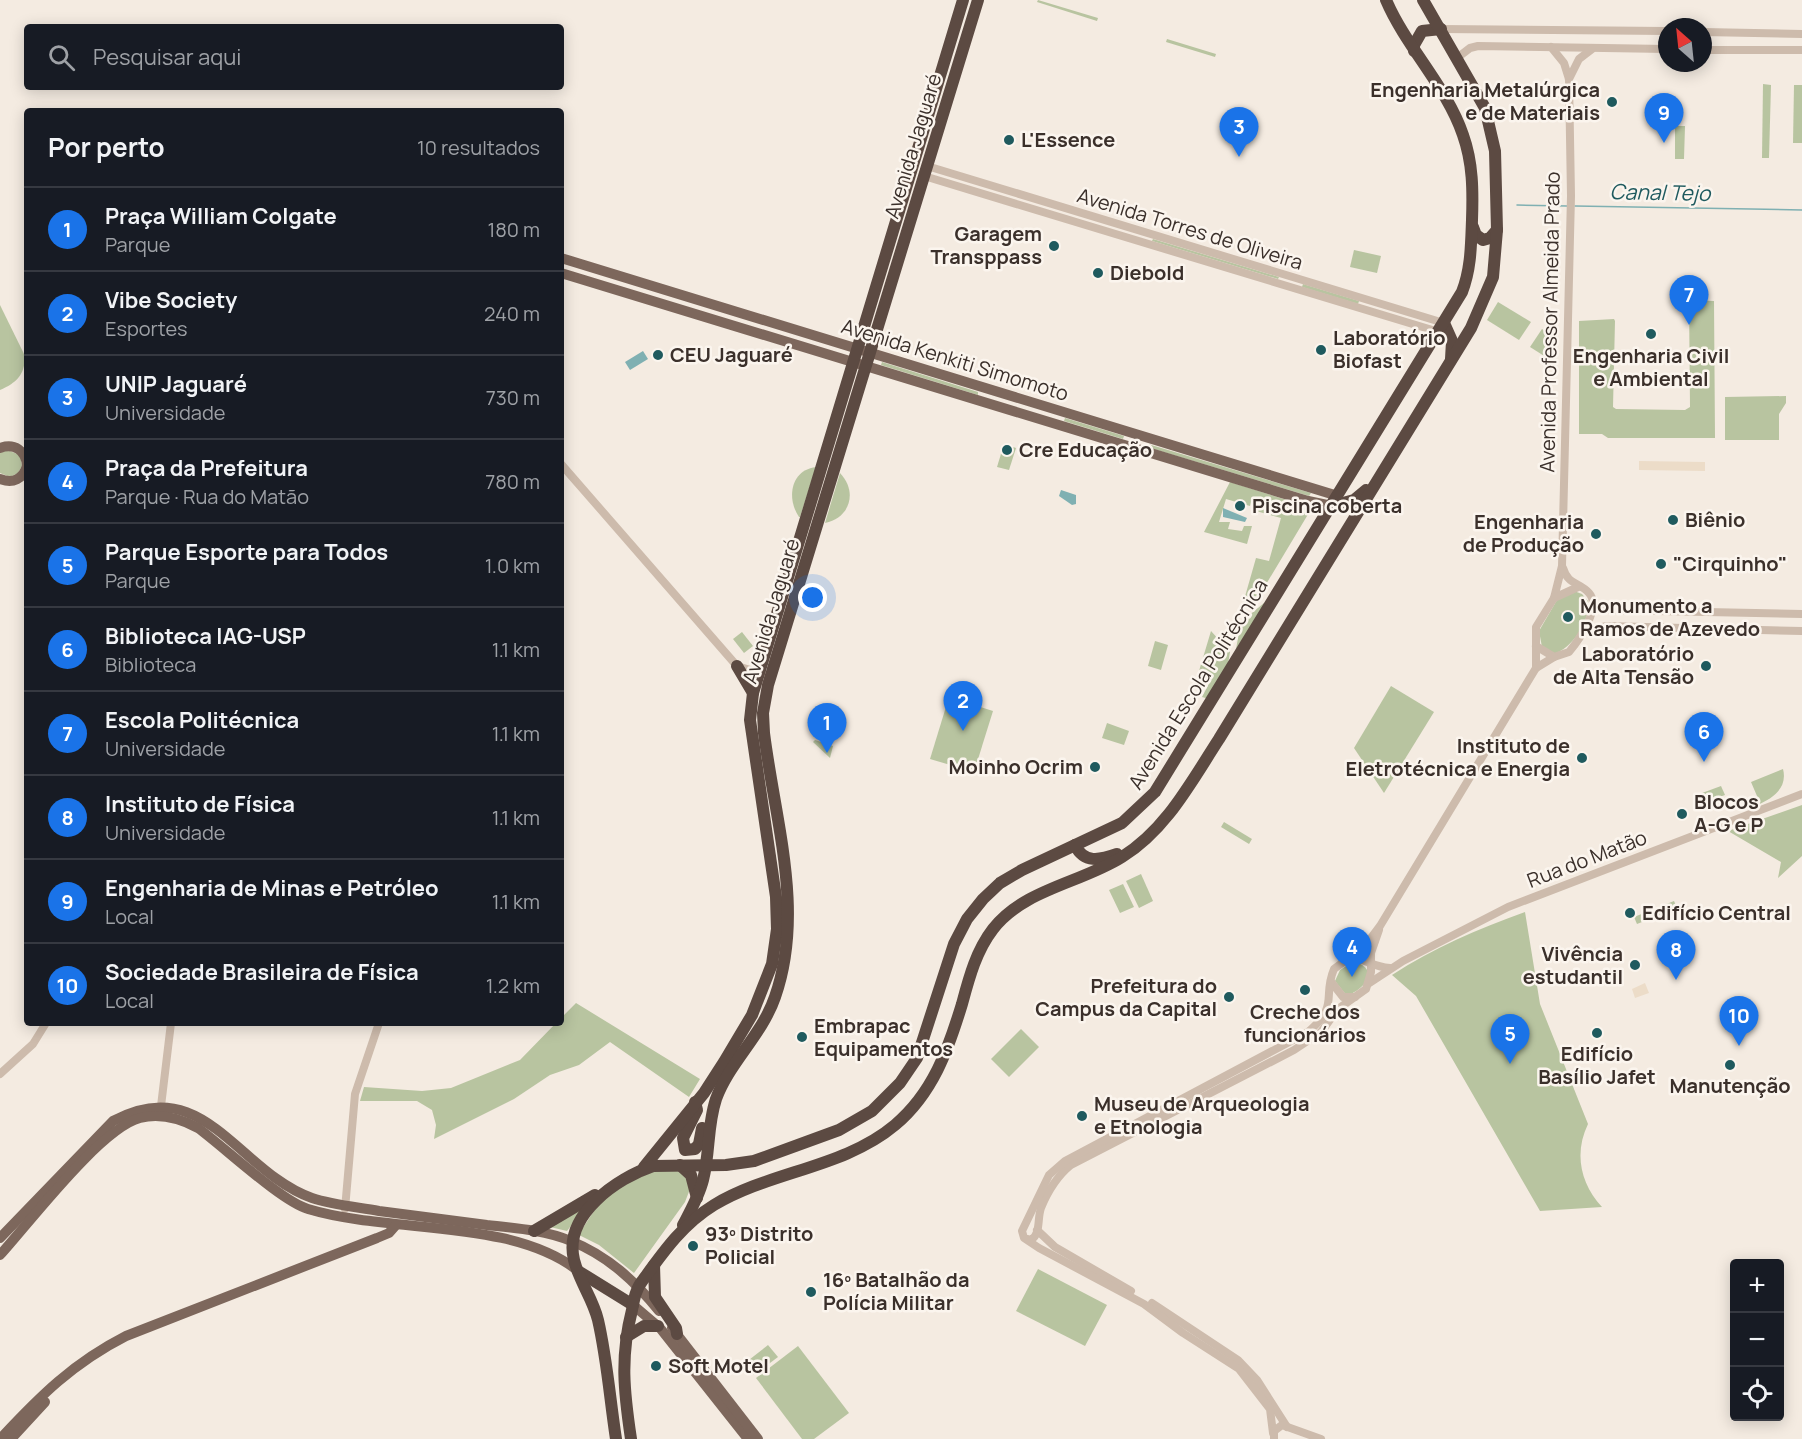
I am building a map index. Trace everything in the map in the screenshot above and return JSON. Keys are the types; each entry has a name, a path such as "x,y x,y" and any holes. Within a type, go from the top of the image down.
{"highway":[{"name":"Avenida Jaguaré","path":"640,1170 670,1138 695,1101 704,1094 752,1015 772,964 775,945 776,897 750,727 753,693 963,0"},
{"name":"Avenida Jaguaré","path":"680,1231 697,1199 706,1164 710,1123 719,1091 769,1012 785,966 788,945 789,895 764,733 764,703 771,674 978,0"},
{"name":"Avenida Escola Politécnica","path":"573,1241 580,1223 597,1199 640,1170 664,1164 739,1164 780,1153 840,1130 872,1111 900,1083 917,1058 954,944 973,910 991,891 1011,876 1122,823 1155,792 1441,328 1468,277 1473,177 1463,133 1386,0"},
{"path":"631,1439 623,1380 626,1337 638,1286 654,1265 680,1231 721,1201 860,1147 896,1124 914,1106 936,1074 974,965 985,941 997,925 1015,908 1036,896 1104,867 1137,847 1176,805 1219,739 1254,677 1375,481 1451,363 1487,293 1492,277 1497,230 1496,150 1485,108 1423,0"},
{"path":"1414,51 1414,45 1422,31 1441,29"},
{"path":"1472,226 1476,235 1483,240 1490,238 1497,230"},
{"path":"1441,328 1452,341 1451,363"},
{"path":"1335,501 1354,500 1375,481"},
{"path":"1235,664 1245,665 1254,677"},
{"path":"737,666 753,693"},
{"path":"1075,845 1084,857 1095,860 1137,847"},
{"path":"695,1101 697,1110 682,1143 685,1150 689,1151 699,1144 706,1105 719,1091"},
{"path":"680,1165 691,1175 697,1199"},
{"path":"534,1231 623,1177 640,1170"},
{"path":"573,1241 577,1270 598,1320 616,1439"},
{"path":"654,1265 655,1296 676,1328 677,1334"},
{"path":"577,1270 633,1305"},
{"path":"597,1282 621,1288 638,1286"},
{"path":"626,1337 644,1326 658,1326"}],"main road":[{"name":"Avenida Kenkiti Simomoto","path":"564,259 680,295 855,355 990,390 1196,453 1335,501"},
{"name":"Avenida Kenkiti Simomoto","path":"564,274 675,307 855,355"},
{"path":"675,307 680,295"},
{"name":"Avenida Kenkiti Simomoto","path":"868,359 986,402 1192,466 1316,503 1335,501"},
{"path":"986,402 990,390"},
{"path":"0,448 12,446 24,455"},
{"path":"1192,466 1196,453"},
{"path":"0,479 11,481 24,475"},
{"path":"0,1238 112,1121 143,1107 161,1106 179,1109 201,1117 294,1190 314,1199 345,1211 391,1224 516,1240 543,1249 577,1270"},
{"path":"0,1255 103,1141 130,1122 151,1117 185,1121 198,1128 298,1204 345,1211 397,1213 534,1231 573,1241 618,1268 638,1286 758,1439"},
{"path":"0,1439 42,1395 90,1355 126,1336 377,1238 391,1224 397,1213"},
{"path":"633,1305 658,1326 748,1439"},
{"path":"11,1439 49,1397 57,1384"}],"street":[{"path":"1441,29 1658,31"},
{"path":"1514,29 1509,36 1515,47"},
{"path":"1712,32 1802,34"},
{"path":"1457,58 1474,47 1658,49"},
{"name":"Avenida Professor Almeida Prado","path":"1536,646 1536,627 1554,598 1562,566 1571,196 1569,79 1564,63 1551,47"},
{"path":"1569,79 1579,59 1592,49"},
{"path":"1712,50 1802,50"},
{"name":"Avenida Torres de Oliveira","path":"925,171 1100,218 1371,300 1441,328"},
{"name":"Avenida Torres de Oliveira","path":"925,171 1097,229 1368,311 1441,328"},
{"path":"1051,215 1054,205"},
{"path":"1097,229 1100,218"},
{"path":"1142,242 1145,232"},
{"path":"1368,311 1371,300"},
{"path":"564,467 737,666 758,674 771,674"},
{"path":"1562,566 1566,577 1587,591 1594,603 1608,610 1802,614"},
{"path":"1554,598 1578,587"},
{"path":"1027,1239 1035,1238 1040,1210 1055,1180 1071,1165 1308,1032 1325,1016 1332,993 1331,982 1335,969 1365,946 1380,926 1536,668 1554,657 1569,652 1583,631 1594,603"},
{"path":"1583,631 1607,626 1802,631"},
{"path":"1536,646 1554,657"},
{"path":"1536,646 1536,668"},
{"name":"Rua do Matão","path":"1368,984 1390,968 1508,907 1802,794"},
{"path":"1273,1436 1270,1409 1239,1369 1183,1333 1144,1304 1027,1239 1023,1235 1023,1227 1045,1182 1057,1167 1312,1039 1326,1026 1338,1009 1358,997 1368,984 1380,926"},
{"path":"1348,958 1360,958 1370,966 1390,968"},
{"path":"1331,982 1343,997 1358,997"},
{"path":"0,1074 33,1044 44,1026"},
{"path":"161,1106 171,1026"},
{"path":"345,1211 355,1094 378,1026"},
{"path":"1023,1227 1031,1224 1055,1247 1147,1300 1238,1360 1257,1380 1289,1428 1291,1439"},
{"path":"1273,1436 1280,1426 1321,1439"}],"green space":[{"path":"1038,0 1098,18 1097,21 1037,2"},
{"path":"1167,39 1216,54 1215,57 1166,42"},
{"path":"1763,84 1771,85 1769,158 1762,158"},
{"path":"1794,85 1802,85 1802,143 1793,143"},
{"path":"1675,126 1685,126 1684,159 1675,159"},
{"path":"1153,239 1279,277 1278,279 1152,241"},
{"path":"1354,250 1381,256 1377,273 1350,267"},
{"path":"1303,284 1359,301 1358,304 1302,287"},
{"path":"1689,300 1714,301 1715,438 1608,438 1602,434 1579,434 1579,321 1614,319 1615,321 1613,407 1616,409 1685,410 1690,407"},
{"path":"1498,302 1531,322 1519,340 1487,320"},
{"path":"0,305 24,354 24,366 18,378 0,390"},
{"path":"1542,329 1554,337 1549,359 1530,347"},
{"path":"882,362 978,392 978,395 881,365"},
{"path":"1786,396 1786,403 1779,414 1779,440 1725,440 1725,397"},
{"path":"1065,418 1124,436 1123,439 1064,421"},
{"path":"1004,444 1016,448 1009,470 997,467"},
{"path":"1148,444 1311,493 1309,496 1147,447"},
{"path":"7,450 20,455 22,466 18,473 10,477 0,473 0,453"},
{"path":"816,467 799,517 793,502 793,486 801,473"},
{"path":"840,473 849,488 849,503 840,516 825,523"},
{"path":"1230,482 1306,506 1310,511 1262,591 1242,607 1256,558 1269,561 1281,518 1256,511 1259,499 1252,498 1250,506 1226,499 1219,522 1230,522 1228,529 1242,531 1244,526 1252,526 1247,544 1204,532"},
{"path":"1574,591 1582,594 1588,601 1586,617 1573,640 1553,654 1542,647 1539,631 1557,600"},
{"path":"1264,603 1265,605 1236,649 1241,622"},
{"path":"1211,631 1230,652 1228,664 1209,699 1202,697 1213,676 1199,671"},
{"path":"742,632 753,646 744,653 733,639"},
{"path":"1155,641 1168,645 1161,670 1148,666"},
{"path":"1391,686 1434,712 1384,793 1354,748"},
{"path":"949,697 993,711 974,772 930,759"},
{"path":"1107,723 1129,731 1124,745 1102,738"},
{"path":"815,740 833,746 830,758 813,742"},
{"path":"1783,769 1783,782 1778,792 1757,805 1754,798 1757,796 1751,782"},
{"path":"1721,786 1725,795 1705,802 1702,793"},
{"path":"1802,805 1802,856 1778,878 1781,862 1728,831"},
{"path":"1224,822 1252,839 1249,844 1221,827"},
{"path":"1141,874 1153,901 1139,908 1126,881"},
{"path":"1123,884 1134,907 1120,913 1109,890"},
{"path":"1674,901 1677,908 1637,924 1634,917"},
{"path":"1525,912 1540,1004 1588,1124 1580,1157 1584,1178 1602,1207 1540,1211 1416,996 1392,975 1456,940"},
{"path":"1354,961 1367,970 1367,979 1359,989 1347,996 1335,981 1340,970"},
{"path":"576,1003 700,1079 689,1097 610,1042 579,1065 550,1075 514,1099 434,1139 436,1125 432,1110 417,1101 360,1101 364,1087 422,1091 451,1088 520,1060 553,1026 564,1026 564,1015"},
{"path":"1021,1029 1039,1047 1009,1077 991,1059"},
{"path":"665,1167 686,1174 690,1189 685,1202 634,1273 599,1245 579,1235 605,1198 635,1179"},
{"path":"591,1200 567,1231 550,1227"},
{"path":"1038,1269 1107,1305 1085,1346 1016,1311"},
{"path":"768,1345 778,1357 754,1375 745,1363"},
{"path":"798,1346 849,1413 814,1439 802,1439 756,1378"}],"shaded area":[{"path":"1639,461 1705,462 1705,471 1639,470"},
{"path":"1645,983 1649,993 1635,998 1632,989"}],"water":[{"path":"643,351 648,359 630,370 625,362"},
{"path":"1061,490 1076,495 1076,504 1072,505 1059,496"},
{"path":"1223,508 1247,518 1245,522 1223,517"}],"waterway":[{"name":"Canal Tejo","path":"1517,205 1567,206"},
{"name":"Canal Tejo","path":"1575,206 1802,210"}],"place":[{"name":"Engenharia Metalúrgica e de Materiais","path":"1612,102"},
{"name":"L'Essence","path":"1009,140"},
{"name":"Engenharia de Minas e Petróleo","path":"1664,143"},
{"name":"UNIP Jaguaré","path":"1239,157"},
{"name":"Garagem Transppass","path":"1054,246"},
{"name":"Diebold","path":"1098,273"},
{"name":"Escola Politécnica","path":"1689,325"},
{"name":"Engenharia Civil e Ambiental","path":"1651,334"},
{"name":"Laboratório Biofast","path":"1321,350"},
{"name":"CEU Jaguaré","path":"658,355"},
{"name":"Cre Educação","path":"1007,450"},
{"name":"Piscina coberta","path":"1240,506"},
{"name":"Biênio","path":"1673,520"},
{"name":"Engenharia de Produção","path":"1596,534"},
{"name":"\"Cirquinho\"","path":"1661,564"},
{"name":"Monumento a Ramos de Azevedo","path":"1568,617"},
{"name":"Laboratório de Alta Tensão","path":"1706,666"},
{"name":"Vibe Society","path":"963,731"},
{"name":"Praça William Colgate","path":"827,753"},
{"name":"Instituto de Eletrotécnica e Energia","path":"1582,758"},
{"name":"Biblioteca IAG-USP","path":"1704,762"},
{"name":"Moinho Ocrim","path":"1095,767"},
{"name":"Blocos A-G e P","path":"1682,814"},
{"name":"Edifício Central","path":"1630,913"},
{"name":"Vivência estudantil","path":"1635,965"},
{"name":"Praça da Prefeitura","path":"1352,977"},
{"name":"Instituto de Física","path":"1676,980"},
{"name":"Creche dos funcionários","path":"1305,990"},
{"name":"Prefeitura do Campus da Capital","path":"1229,997"},
{"name":"Edifício Basílio Jafet","path":"1597,1033"},
{"name":"Embrapac Equipamentos","path":"802,1037"},
{"name":"Sociedade Brasileira de Física","path":"1739,1046"},
{"name":"Parque Esporte para Todos","path":"1510,1064"},
{"name":"Manutenção","path":"1730,1065"},
{"name":"Museu de Arqueologia e Etnologia","path":"1082,1116"},
{"name":"93º Distrito Policial","path":"693,1246"},
{"name":"16º Batalhão da Polícia Militar","path":"811,1292"},
{"name":"Soft Motel","path":"656,1366"}]}
